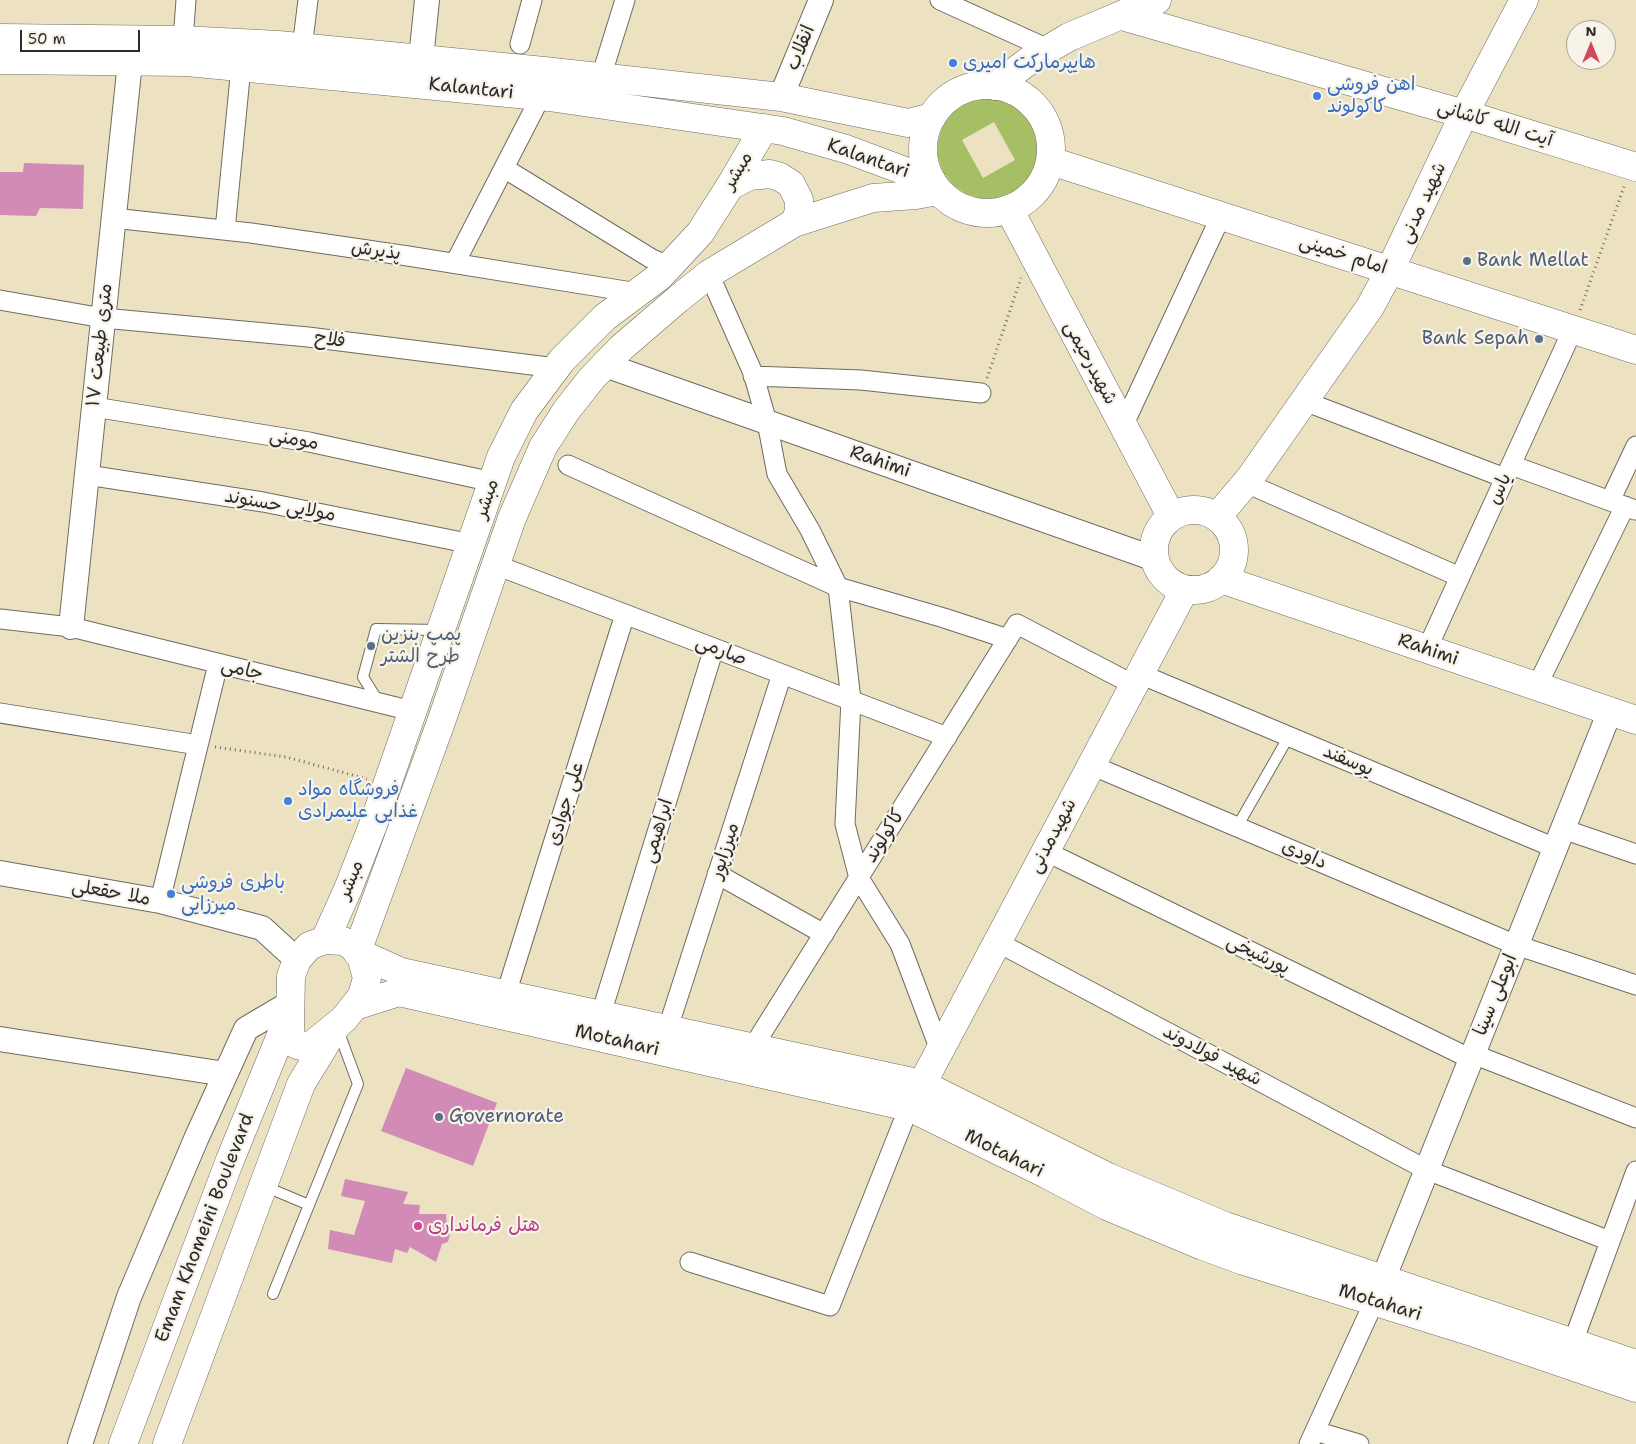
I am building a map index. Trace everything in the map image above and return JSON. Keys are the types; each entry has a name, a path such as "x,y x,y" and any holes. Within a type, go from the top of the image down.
{"main road":[{"path":"995,86 1048,49 1069,37 1157,0"},
{"name":"شهید مدنی","path":"1217,517 1246,483 1370,307 1390,270 1464,114 1524,0"},
{"name":"آیت الله کاشانی","path":"1122,16 1464,114 1634,167"},
{"name":"Kalantari","path":"0,38 184,40 302,48 601,77 781,97 908,123 932,117"},
{"name":"Kalantari","path":"0,60 186,62 541,96 783,131 846,149 935,186"},
{"path":"977,86 995,86 1015,92 1021,96 1032,104 1045,120 1051,140 1051,160 1043,181 1029,198 1009,209 990,213 971,211 953,204 935,186 925,166 923,149 925,133 932,117 943,103 959,92 977,86"},
{"name":"مبشر","path":"325,940 348,889 387,784 501,457 524,411 562,360 605,317 660,276 700,232 764,128"},
{"name":"امام خمینی","path":"1051,160 1636,350"},
{"path":"730,186 749,176 770,174 780,177 790,184 799,200 799,212 794,223"},
{"path":"357,952 440,725 512,518 543,447 566,411 592,378 621,348 709,274 794,223 873,198 916,195 935,186"},
{"name":"شهیدرحیمی","path":"1009,209 1171,516"},
{"path":"1182,511 1206,511 1226,525 1232,536 1234,547 1233,559 1221,579 1210,586 1198,590 1185,589 1174,585 1165,578 1158,569 1154,546 1156,535 1162,524 1171,516 1182,511"},
{"name":"Rahimi","path":"1221,579 1636,720"},
{"name":"شهیدمدنی","path":"915,1095 1185,589"},
{"path":"325,940 343,941 357,952 361,956 367,978 362,996 344,1019 313,1044 305,1047 297,1045 291,1038 290,1008 291,976 296,960 309,946 325,940"},
{"name":"Motahari","path":"357,952 401,972 753,1047 915,1095 1475,1333 1636,1388"},
{"name":"Motahari","path":"355,1006 399,992 915,1095"},
{"name":"Emam Khomeini Boulevard","path":"123,1444 230,1160 290,1008"},
{"name":"Emam Khomeini Boulevard","path":"167,1444 300,1084 337,1025"},
{"name":"Motahari","path":"1379,1291 1573,1342 1636,1364"}],"street":[{"path":"184,40 186,0"},
{"path":"302,48 308,0"},
{"path":"421,59 427,0"},
{"path":"520,44 532,0"},
{"path":"601,77 625,0"},
{"name":"انقلاب","path":"781,97 821,0"},
{"path":"940,0 1048,49"},
{"name":"۱۷ متری طبیعت","path":"71,628 130,62"},
{"path":"225,230 241,67"},
{"path":"455,263 541,96"},
{"path":"504,168 652,259 669,266"},
{"path":"1123,426 1221,216"},
{"name":"پذیرش","path":"113,218 225,230 455,263 638,293"},
{"path":"709,274 754,376 768,422 777,474 810,530 838,587 851,700 845,824 859,878 900,944 940,1050"},
{"name":"فلاح","path":"0,300 103,318 308,337 556,368"},
{"name":"یاس","path":"1428,649 1573,329"},
{"name":"Rahimi","path":"605,365 1155,559"},
{"path":"754,376 861,380 981,393"},
{"path":"1304,401 1508,472 1624,506"},
{"name":"مومنی","path":"94,407 309,442 493,482"},
{"path":"1537,686 1624,506 1636,446"},
{"name":"یوسفند","path":"568,465 838,587 944,618 1013,632 1559,838 1636,854"},
{"name":"مولایی حسنوند","path":"87,476 263,502 472,544"},
{"path":"1246,483 1460,577"},
{"name":"صارمی","path":"496,564 947,737"},
{"name":"علی جوادی","path":"506,994 625,614"},
{"name":"جامی","path":"0,619 71,628 412,712"},
{"name":"کاکولوند","path":"753,1047 1013,632"},
{"name":"ابراهیمی","path":"601,1014 714,648"},
{"path":"160,901 218,664"},
{"name":"میرزاپور","path":"668,1028 782,674"},
{"name":"ابوعلی سینا","path":"1379,1291 1610,711"},
{"path":"0,712 198,745"},
{"name":"داودی","path":"1091,765 1516,945 1636,986"},
{"name":"پورشیخی","path":"1046,851 1472,1057 1636,1118"},
{"name":"ملا حقعلی","path":"0,873 160,901 262,928 296,960"},
{"path":"717,874 824,934"},
{"name":"شهید فولادوند","path":"997,942 1427,1170 1610,1241"},
{"path":"80,1444 129,1297 196,1139 246,1029 290,1008"},
{"path":"0,1039 225,1074"},
{"path":"690,1262 830,1306 915,1095"},
{"path":"1573,1342 1635,1179"},
{"path":"1359,1444 1312,1437 1379,1291"}],"lane":[{"path":"379,703 363,678 376,629 441,630"},
{"path":"1237,827 1289,736"},
{"path":"274,1294 358,1084 337,1025"},
{"path":"263,1185 309,1205"}],"path":[{"path":"1573,329 1634,167"},
{"path":"981,393 1031,250"},
{"path":"198,745 286,757 387,784"}],"green space":[{"path":"983,99 1000,100 1016,107 1028,119 1036,133 1038,150 1035,167 1026,181 1013,192 998,198 982,199 966,194 953,185 943,172 938,157 938,141 943,125 953,112 967,103","holes":["994,122 1015,160 983,178 962,140"]}],"building":[{"path":"24,163 84,165 83,209 40,208 36,216 0,215 0,172 23,172"},
{"name":"Governorate","path":"406,1068 497,1103 473,1166 381,1131"},
{"path":"345,1179 408,1192 403,1204 420,1205 419,1214 446,1214 447,1231 450,1234 448,1242 442,1244 436,1262 410,1247 407,1253 395,1249 392,1263 328,1249 330,1230 354,1235 365,1201 341,1196"}],"place":[{"name":"هایپرمارکت امیری","path":"953,63"},
{"name":"اهن فروشی کاکولوند","path":"1317,96"},
{"name":"Bank Mellat","path":"1467,261"},
{"name":"Bank Sepah","path":"1539,339"},
{"name":"پمپ بنزین طرح الشتر","path":"371,646"},
{"name":"فروشگاه مواد غذایی علیمرادی","path":"288,801"},
{"name":"باطری فروشی میرزایی","path":"171,894"},
{"name":"Governorate","path":"439,1117"},
{"name":"هتل فرمانداری","path":"418,1226"}]}
